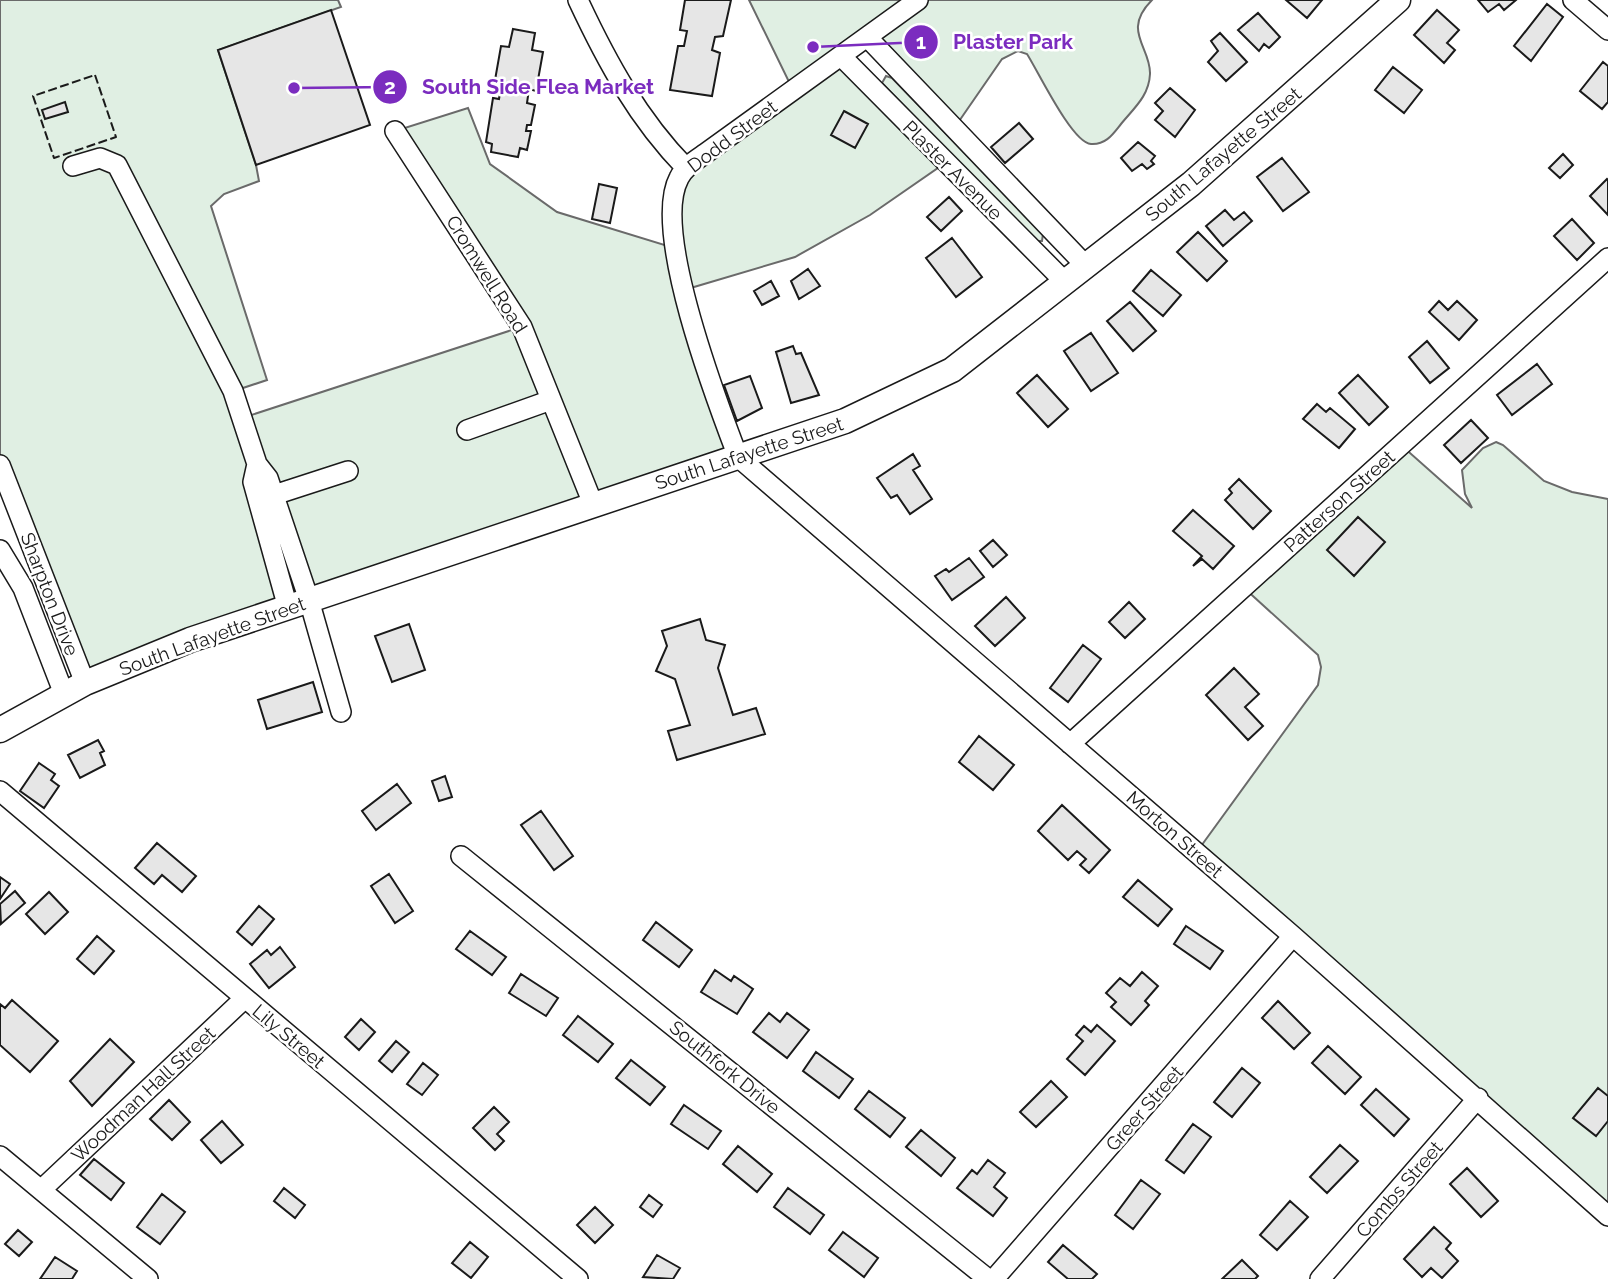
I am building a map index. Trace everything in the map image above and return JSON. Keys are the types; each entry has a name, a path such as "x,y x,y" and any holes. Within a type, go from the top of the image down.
{"main road":[{"name":"South Lafayette Street","path":"0,730 75,689 190,640 845,421 952,370 1201,176 1398,0"}],"street":[{"path":"578,0 613,73 658,140 686,168"},
{"name":"Dodd Street","path":"738,457 713,391 675,249 671,213 674,190 686,168 918,0"},
{"path":"1573,0 1608,30"},
{"name":"Plaster Avenue","path":"867,37 1087,267"},
{"name":"Plaster Avenue","path":"841,56 1066,283"},
{"name":"Cromwell Road","path":"395,131 522,327 593,504"},
{"path":"73,166 100,158 117,165 233,391 257,464 266,474 274,495 298,604"},
{"name":"Patterson Street","path":"1070,744 1608,258"},
{"path":"467,429 551,400"},
{"name":"Morton Street","path":"738,457 1293,936 1608,1216"},
{"path":"257,464 253,482 341,712"},
{"name":"Sharpton Drive","path":"0,465 75,689"},
{"path":"274,495 348,471"},
{"path":"0,550 23,588 75,689"},
{"name":"Lily Street","path":"0,791 578,1279"},
{"name":"Southfork Drive","path":"461,856 988,1279"},
{"name":"Greer Street","path":"994,1279 1293,936"},
{"name":"Woodman Hall Street","path":"41,1190 245,998"},
{"name":"Combs Street","path":"1320,1279 1478,1098"},
{"path":"0,1156 148,1279"}],"green space":[{"path":"0,0 338,0 341,7 218,50 259,181 224,194 211,206 267,380 234,391 242,418 521,327 395,131 468,108 490,164 557,212 674,248 674,190 793,90 749,0 1152,0 1143,11 1138,30 1150,74 1147,89 1136,107 1109,138 1091,144 1083,141 1065,120 1027,54 1018,51 1002,59 955,127 867,37 841,56 945,163 870,215 795,257 684,290 738,457 85,683 0,465"},
{"path":"886,76 892,78 1043,234 1042,241 1035,241 882,83"},
{"path":"1496,442 1544,481 1572,492 1608,499 1608,1216 1196,853 1318,685 1321,667 1318,655 1243,587 1401,445 1472,508 1465,494 1462,470 1483,448"}],"building":[{"path":"685,0 731,0 723,36 715,37 712,50 720,53 712,96 670,90 678,46 684,46 687,31 680,30"},
{"path":"1286,0 1322,0 1307,18"},
{"path":"1478,0 1516,0 1504,10 1499,4 1488,12"},
{"path":"1547,4 1563,17 1531,61 1514,46"},
{"path":"331,10 370,125 256,165 218,50"},
{"path":"1437,10 1459,30 1447,43 1455,50 1444,63 1414,35"},
{"path":"1258,13 1280,37 1269,48 1264,44 1259,51 1238,30"},
{"path":"513,29 535,33 532,50 543,52 536,91 529,89 527,103 535,105 531,125 527,125 526,131 531,131 527,150 520,148 518,157 491,152 492,144 486,142 493,98 499,99 502,82 495,80 501,46 509,47"},
{"path":"1220,33 1247,62 1226,81 1208,62 1218,51 1211,41"},
{"path":"1603,62 1608,66 1608,102 1602,109 1580,91"},
{"path":"1393,67 1422,90 1404,113 1375,90"},
{"path":"1170,88 1195,110 1175,137 1155,120 1163,111 1155,103"},
{"path":"65,102 68,112 45,119 42,110"},
{"path":"844,111 868,124 855,148 831,135"},
{"path":"1019,123 1033,139 1005,163 991,147"},
{"path":"1138,142 1155,156 1151,161 1154,164 1147,169 1142,164 1132,171 1121,158"},
{"path":"1563,154 1573,165 1560,178 1549,168"},
{"path":"1282,158 1309,192 1283,211 1257,177"},
{"path":"1608,180 1608,215 1590,196"},
{"path":"599,184 617,188 610,223 592,219"},
{"path":"949,197 962,211 941,231 927,217"},
{"path":"1225,210 1234,220 1244,212 1252,221 1223,246 1206,226"},
{"path":"1572,219 1594,243 1577,260 1554,236"},
{"path":"1198,232 1227,261 1207,281 1177,252"},
{"path":"952,238 982,277 956,297 926,258"},
{"path":"808,269 820,286 799,299 791,281"},
{"path":"1151,270 1181,295 1163,316 1133,291"},
{"path":"771,281 779,296 762,305 754,291"},
{"path":"1439,301 1448,310 1457,301 1477,320 1459,340 1429,312"},
{"path":"1130,302 1156,331 1133,351 1107,321"},
{"path":"1091,333 1118,373 1091,391 1064,351"},
{"path":"1427,341 1449,368 1430,383 1409,357"},
{"path":"793,346 796,354 801,353 819,395 791,403 776,352"},
{"path":"1537,364 1552,384 1512,415 1497,395"},
{"path":"1037,375 1068,409 1048,427 1017,393"},
{"path":"1358,375 1388,407 1369,425 1339,393"},
{"path":"750,376 762,408 737,421 724,385"},
{"path":"1317,404 1326,412 1330,408 1355,429 1339,448 1303,419"},
{"path":"1471,420 1488,438 1461,463 1444,445"},
{"path":"913,454 920,466 913,470 932,499 910,514 897,495 891,498 877,478"},
{"path":"1239,479 1271,511 1253,529 1225,500 1232,493 1229,489"},
{"path":"1193,510 1234,546 1213,569 1202,559 1193,566 1202,556 1173,531"},
{"path":"1358,517 1385,542 1354,576 1327,550"},
{"path":"993,540 1007,555 993,567 980,551"},
{"path":"969,558 984,577 952,600 935,576 946,569 949,572"},
{"path":"1006,597 1025,618 995,646 975,626"},
{"path":"1129,602 1145,619 1125,638 1109,622"},
{"path":"700,619 706,640 725,645 718,668 733,715 756,708 765,734 677,760 668,731 690,725 675,679 656,671 667,646 662,631"},
{"path":"409,624 425,670 392,682 375,636"},
{"path":"1083,645 1101,659 1068,702 1050,688"},
{"path":"1234,668 1259,694 1245,707 1263,726 1248,740 1206,695"},
{"path":"313,682 322,712 267,729 258,700"},
{"path":"979,736 1014,765 993,790 959,762"},
{"path":"98,740 104,751 100,753 105,765 80,778 68,755"},
{"path":"39,763 55,774 51,780 59,786 44,808 20,791"},
{"path":"445,776 452,797 439,801 432,781"},
{"path":"397,784 411,803 376,830 362,811"},
{"path":"1062,805 1110,850 1089,873 1080,865 1086,859 1077,851 1068,860 1038,831"},
{"path":"541,811 573,856 554,870 521,825"},
{"path":"157,843 196,876 182,892 162,875 154,884 135,868"},
{"path":"389,874 413,911 395,923 371,886"},
{"path":"0,877 10,884 0,899"},
{"path":"1138,880 1172,909 1158,926 1123,897"},
{"path":"15,891 25,903 1,924 0,904"},
{"path":"49,892 68,912 45,934 26,914"},
{"path":"259,906 274,919 252,945 237,932"},
{"path":"656,922 692,950 679,967 643,940"},
{"path":"1186,926 1223,951 1210,969 1174,944"},
{"path":"470,931 506,957 492,975 456,949"},
{"path":"97,936 114,951 94,974 77,959"},
{"path":"280,947 295,967 269,988 250,964 267,950 271,955"},
{"path":"715,970 731,981 734,976 753,989 737,1014 701,992"},
{"path":"1142,972 1158,986 1145,1001 1149,1005 1131,1025 1111,1007 1116,1002 1106,993 1120,978 1130,986"},
{"path":"521,974 558,998 546,1016 509,993"},
{"path":"12,1000 58,1041 30,1072 0,1045 0,1004 5,1008"},
{"path":"1278,1001 1310,1033 1294,1049 1262,1018"},
{"path":"769,1013 780,1022 787,1013 809,1030 787,1058 753,1032"},
{"path":"578,1016 613,1044 598,1062 563,1035"},
{"path":"361,1019 375,1032 359,1050 345,1037"},
{"path":"1097,1025 1115,1041 1085,1075 1067,1059 1083,1041 1076,1035 1084,1026 1091,1032"},
{"path":"110,1039 134,1062 92,1106 70,1081"},
{"path":"396,1041 409,1052 392,1072 379,1061"},
{"path":"1328,1046 1361,1077 1345,1094 1312,1063"},
{"path":"816,1052 853,1079 839,1098 803,1071"},
{"path":"631,1060 665,1087 650,1105 616,1078"},
{"path":"423,1063 438,1075 422,1095 407,1084"},
{"path":"1242,1068 1260,1083 1232,1117 1214,1102"},
{"path":"1051,1081 1067,1097 1036,1127 1020,1112"},
{"path":"1598,1088 1608,1096 1608,1121 1596,1136 1573,1118"},
{"path":"1376,1089 1409,1119 1394,1136 1361,1105"},
{"path":"869,1091 905,1118 890,1137 855,1109"},
{"path":"169,1100 190,1122 172,1140 150,1119"},
{"path":"684,1105 721,1131 708,1149 671,1124"},
{"path":"494,1107 509,1122 497,1134 504,1141 495,1150 473,1128"},
{"path":"222,1121 243,1145 221,1163 201,1140"},
{"path":"1193,1124 1211,1137 1184,1173 1166,1160"},
{"path":"921,1130 955,1158 941,1176 906,1147"},
{"path":"1340,1145 1358,1161 1327,1193 1310,1177"},
{"path":"738,1146 772,1174 757,1192 723,1164"},
{"path":"94,1159 124,1183 111,1200 80,1175"},
{"path":"988,1160 1005,1173 994,1187 1007,1198 993,1216 957,1188 972,1170 977,1174"},
{"path":"1467,1168 1498,1201 1481,1217 1450,1184"},
{"path":"1141,1180 1160,1194 1133,1229 1115,1215"},
{"path":"284,1188 305,1205 295,1218 274,1201"},
{"path":"788,1188 824,1215 810,1234 774,1207"},
{"path":"162,1194 185,1212 160,1244 137,1227"},
{"path":"649,1195 662,1205 653,1217 640,1207"},
{"path":"1290,1201 1308,1217 1277,1250 1260,1235"},
{"path":"595,1207 613,1225 595,1243 577,1225"},
{"path":"1434,1227 1451,1243 1446,1249 1458,1261 1442,1278 1431,1268 1422,1277 1404,1259"},
{"path":"18,1230 32,1242 19,1256 5,1244"},
{"path":"843,1232 878,1258 864,1277 829,1250"},
{"path":"470,1242 488,1257 471,1278 452,1263"},
{"path":"1063,1245 1097,1274 1092,1279 1068,1279 1048,1262"},
{"path":"657,1255 680,1268 673,1279 643,1277"},
{"path":"55,1257 77,1271 72,1279 40,1279"},
{"path":"1242,1260 1258,1276 1255,1279 1222,1279"}],"fence":[{"path":"95,75 116,137 54,158 33,96 95,75"}],"place":[{"name":"Plaster Park","path":"813,47"},
{"name":"South Side Flea Market","path":"294,88"}]}
